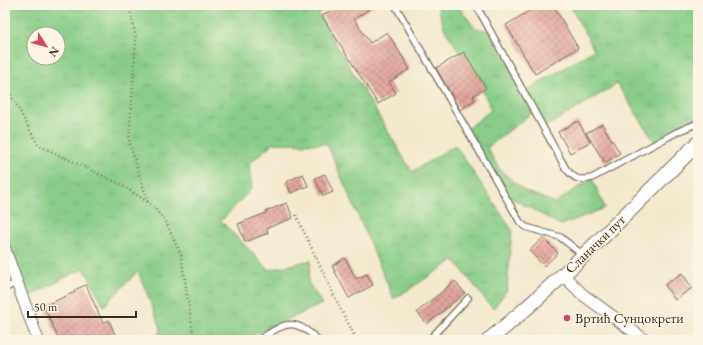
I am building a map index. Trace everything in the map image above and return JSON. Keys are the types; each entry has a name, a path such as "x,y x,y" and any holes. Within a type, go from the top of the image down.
{"street":[{"name":"Сланачки пут","path":"489,340 563,275 698,143"},
{"path":"5,250 38,340"},
{"path":"563,275 582,294 645,340"}],"lane":[{"path":"395,5 520,222 526,227 560,237 583,255"},
{"path":"476,5 566,169 574,178 583,180 592,178 677,132 698,123"},
{"path":"5,288 17,283"},
{"path":"429,340 468,298"},
{"path":"258,340 280,327 292,324 302,326 318,340"}],"path":[{"path":"129,5 136,38 129,142 148,202"},
{"path":"5,84 38,145 120,184 148,202 165,220 181,255 194,340"},
{"path":"296,215 339,306 357,340"}],"green space":[{"path":"5,5 331,5 318,14 412,172 455,145 512,230 507,290 493,309 454,260 394,299 327,144 273,143 249,164 252,188 221,221 269,270 311,260 308,282 322,304 242,340 156,340 161,329 138,271 104,306 84,268 22,300 5,225"},
{"path":"437,5 457,5 475,28 489,31 524,92 594,50 570,5 698,5 698,118 694,124 656,144 617,84 544,128 534,111 487,148 500,170 525,191 555,203 592,178 605,208 561,225 502,193 467,129 491,110 479,81 445,30"}],"building":[{"path":"339,5 375,5 354,19 370,43 387,32 410,69 389,82 396,93 378,104 322,16"},
{"path":"539,5 553,5 578,48 535,74 506,25"},
{"path":"464,52 486,88 473,96 475,100 460,110 436,68"},
{"path":"578,121 590,142 570,153 558,132"},
{"path":"602,124 620,153 605,163 586,133"},
{"path":"303,174 308,186 291,193 286,182"},
{"path":"325,174 333,192 323,196 315,178"},
{"path":"287,203 293,218 267,228 268,233 245,242 238,224"},
{"path":"543,238 558,253 544,266 529,251"},
{"path":"345,258 356,279 367,274 373,285 349,298 332,266"},
{"path":"682,273 692,288 675,300 665,285"},
{"path":"455,281 465,293 427,324 417,312"},
{"path":"86,285 103,323 109,320 115,335 104,340 59,340 44,306 75,292 74,290"}],"place":[{"name":"Вртић Сунцокрети","path":"567,318"}]}
